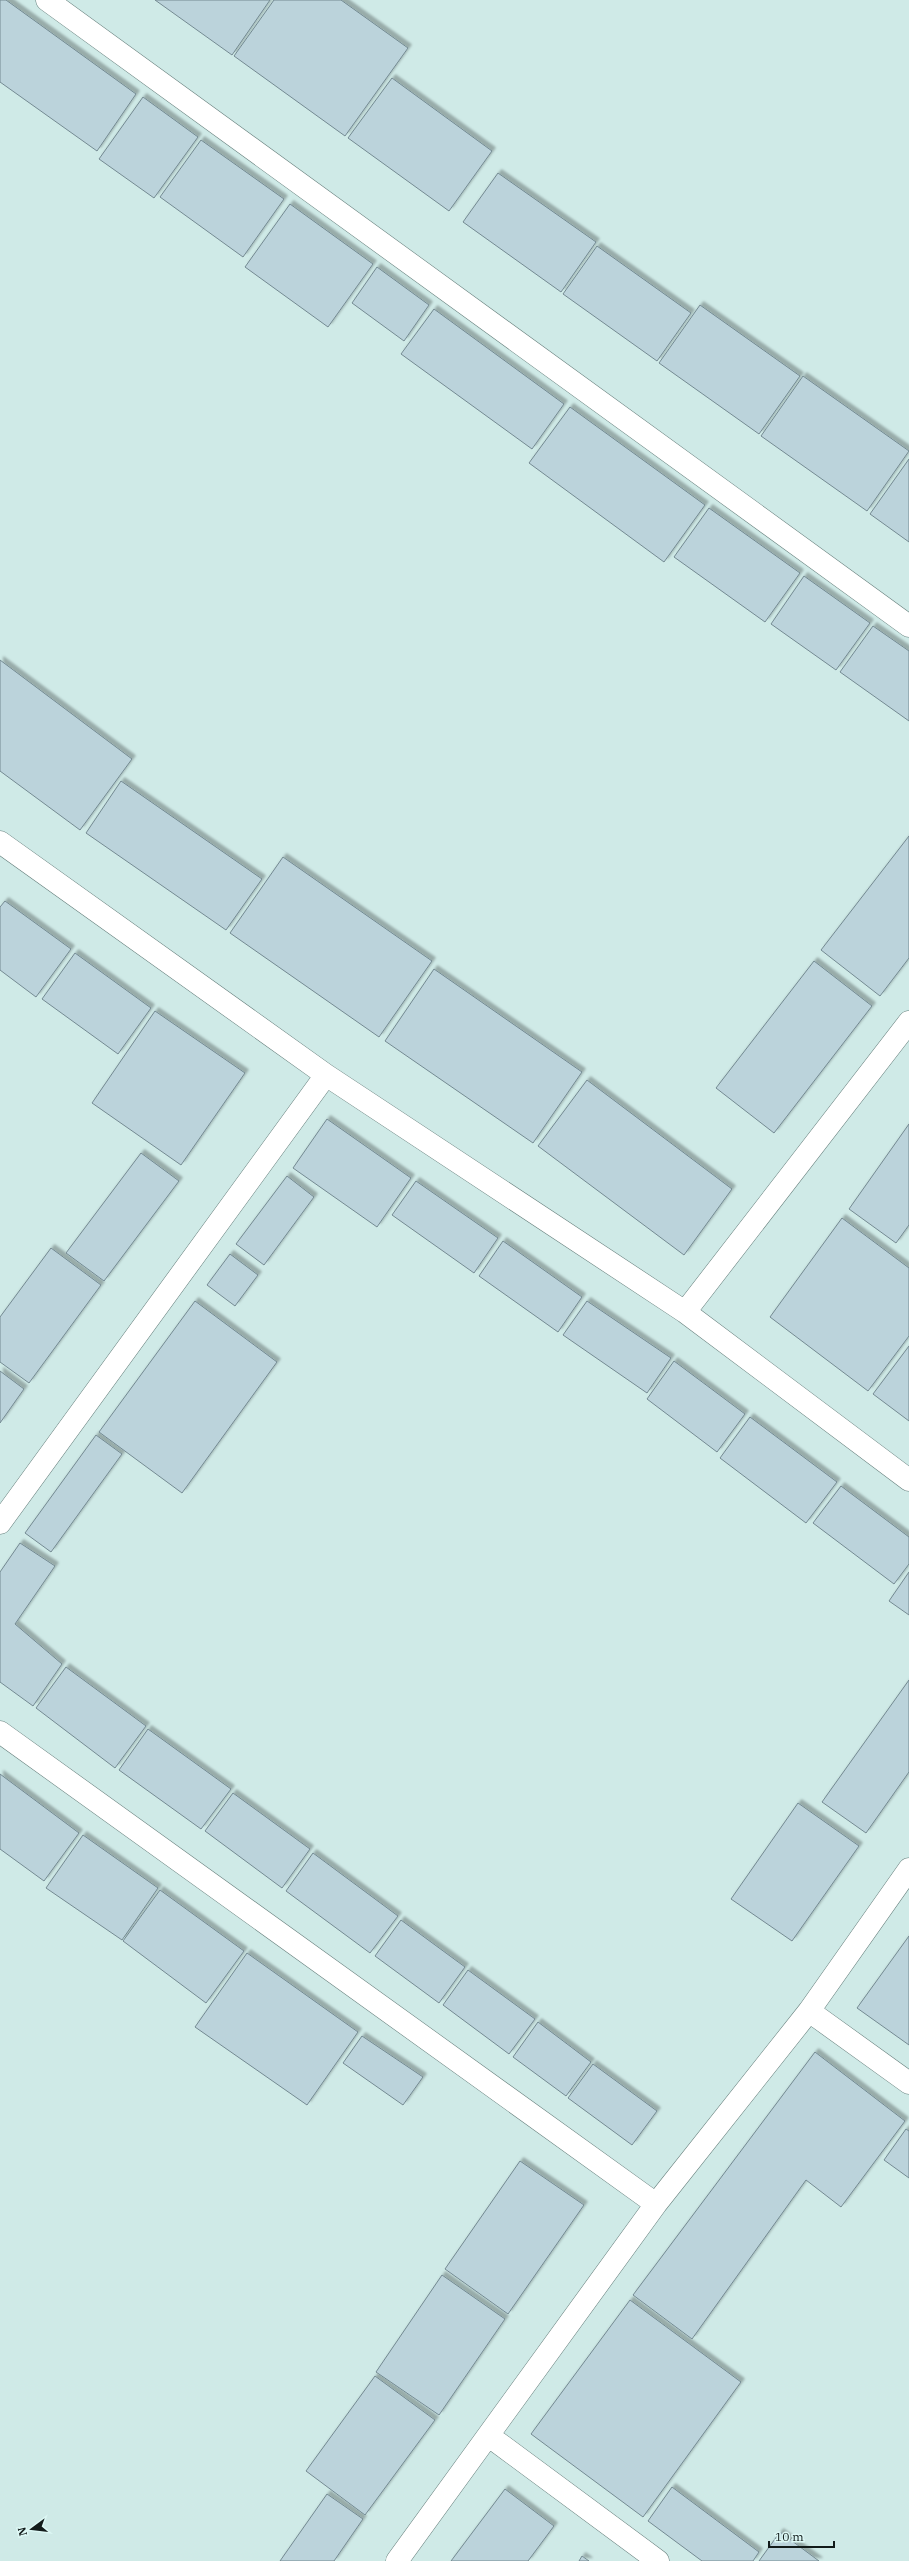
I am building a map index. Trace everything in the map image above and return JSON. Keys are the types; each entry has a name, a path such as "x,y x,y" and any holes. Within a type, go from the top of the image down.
{"street":[{"path":"47,0 909,626"},
{"path":"0,842 326,1075 685,1312 909,1480"},
{"path":"685,1312 909,1022"},
{"path":"0,1523 326,1075"},
{"path":"0,1732 656,2204"},
{"path":"397,2561 656,2204 809,2011 909,1869"},
{"path":"809,2011 909,2083"},
{"path":"489,2436 658,2561"}],"building":[{"path":"0,0 6,0 136,94 97,151 0,82"},
{"path":"155,0 270,0 232,55"},
{"path":"274,0 341,0 408,48 345,136 234,56"},
{"path":"392,78 492,151 449,211 348,138"},
{"path":"143,97 198,137 154,198 99,159"},
{"path":"201,140 284,199 243,257 160,197"},
{"path":"498,173 596,242 561,292 463,222"},
{"path":"290,204 373,264 328,327 245,267"},
{"path":"597,246 691,313 657,361 563,294"},
{"path":"377,267 429,305 404,341 352,303"},
{"path":"700,305 800,376 759,434 659,363"},
{"path":"434,309 564,404 532,449 401,354"},
{"path":"803,376 909,451 867,511 761,436"},
{"path":"570,407 705,505 664,562 529,463"},
{"path":"909,459 909,542 870,514"},
{"path":"709,508 800,573 765,622 674,557"},
{"path":"804,576 870,623 836,670 771,624"},
{"path":"873,626 909,651 909,721 840,672"},
{"path":"0,660 132,759 80,830 0,771"},
{"path":"121,781 262,879 226,930 86,833"},
{"path":"909,836 909,958 880,996 821,950"},
{"path":"283,857 432,961 379,1037 230,933"},
{"path":"5,901 71,949 36,997 0,970 0,907"},
{"path":"75,953 151,1008 118,1054 42,999"},
{"path":"814,961 872,1006 774,1133 716,1088"},
{"path":"434,969 582,1072 533,1143 385,1041"},
{"path":"155,1011 245,1073 181,1165 92,1103"},
{"path":"587,1080 732,1189 684,1255 538,1146"},
{"path":"327,1119 411,1178 377,1227 293,1168"},
{"path":"909,1124 909,1225 896,1243 849,1209"},
{"path":"141,1153 179,1181 104,1281 66,1253"},
{"path":"287,1176 314,1197 264,1265 236,1244"},
{"path":"416,1181 498,1238 474,1273 392,1215"},
{"path":"842,1218 909,1268 909,1336 868,1391 770,1317"},
{"path":"503,1241 582,1297 558,1332 479,1276"},
{"path":"51,1248 101,1285 29,1383 0,1362 0,1317"},
{"path":"230,1254 258,1275 235,1306 207,1285"},
{"path":"195,1301 277,1362 182,1493 99,1432"},
{"path":"587,1301 671,1358 647,1393 563,1335"},
{"path":"909,1346 909,1421 873,1394"},
{"path":"674,1361 745,1414 717,1452 647,1399"},
{"path":"0,1371 24,1389 0,1423"},
{"path":"750,1417 837,1482 806,1523 720,1458"},
{"path":"96,1435 122,1454 51,1552 25,1533"},
{"path":"841,1486 909,1537 909,1564 894,1584 813,1523"},
{"path":"20,1543 55,1566 15,1624 62,1664 33,1706 0,1682 0,1572"},
{"path":"909,1572 909,1615 889,1601"},
{"path":"66,1667 146,1726 115,1768 36,1708"},
{"path":"909,1680 909,1772 866,1833 822,1802"},
{"path":"148,1729 231,1789 201,1829 119,1770"},
{"path":"0,1774 79,1833 44,1881 0,1849"},
{"path":"233,1793 310,1849 282,1888 205,1831"},
{"path":"798,1803 859,1846 792,1941 731,1899"},
{"path":"83,1835 158,1888 122,1940 46,1888"},
{"path":"313,1853 398,1916 370,1953 286,1891"},
{"path":"160,1890 244,1951 206,2003 123,1941"},
{"path":"401,1920 465,1967 439,2003 375,1956"},
{"path":"909,1936 909,2045 857,2008"},
{"path":"247,1953 358,2032 307,2105 195,2027"},
{"path":"468,1970 535,2019 509,2054 443,2005"},
{"path":"538,2022 591,2062 566,2096 513,2057"},
{"path":"362,2036 423,2077 403,2105 343,2063"},
{"path":"815,2052 905,2121 841,2207 806,2180 692,2339 633,2295"},
{"path":"593,2064 657,2111 632,2145 568,2098"},
{"path":"906,2129 909,2131 909,2178 884,2160"},
{"path":"520,2161 584,2205 508,2314 445,2269"},
{"path":"442,2275 505,2319 439,2415 376,2372"},
{"path":"630,2300 741,2382 643,2517 531,2434"},
{"path":"375,2376 435,2420 365,2515 306,2471"},
{"path":"672,2487 759,2552 753,2561 702,2561 648,2521"},
{"path":"505,2489 554,2526 528,2561 451,2561"},
{"path":"327,2494 363,2519 334,2561 280,2561"},
{"path":"780,2532 819,2561 759,2561"},
{"path":"582,2556 589,2561 579,2561"}]}
